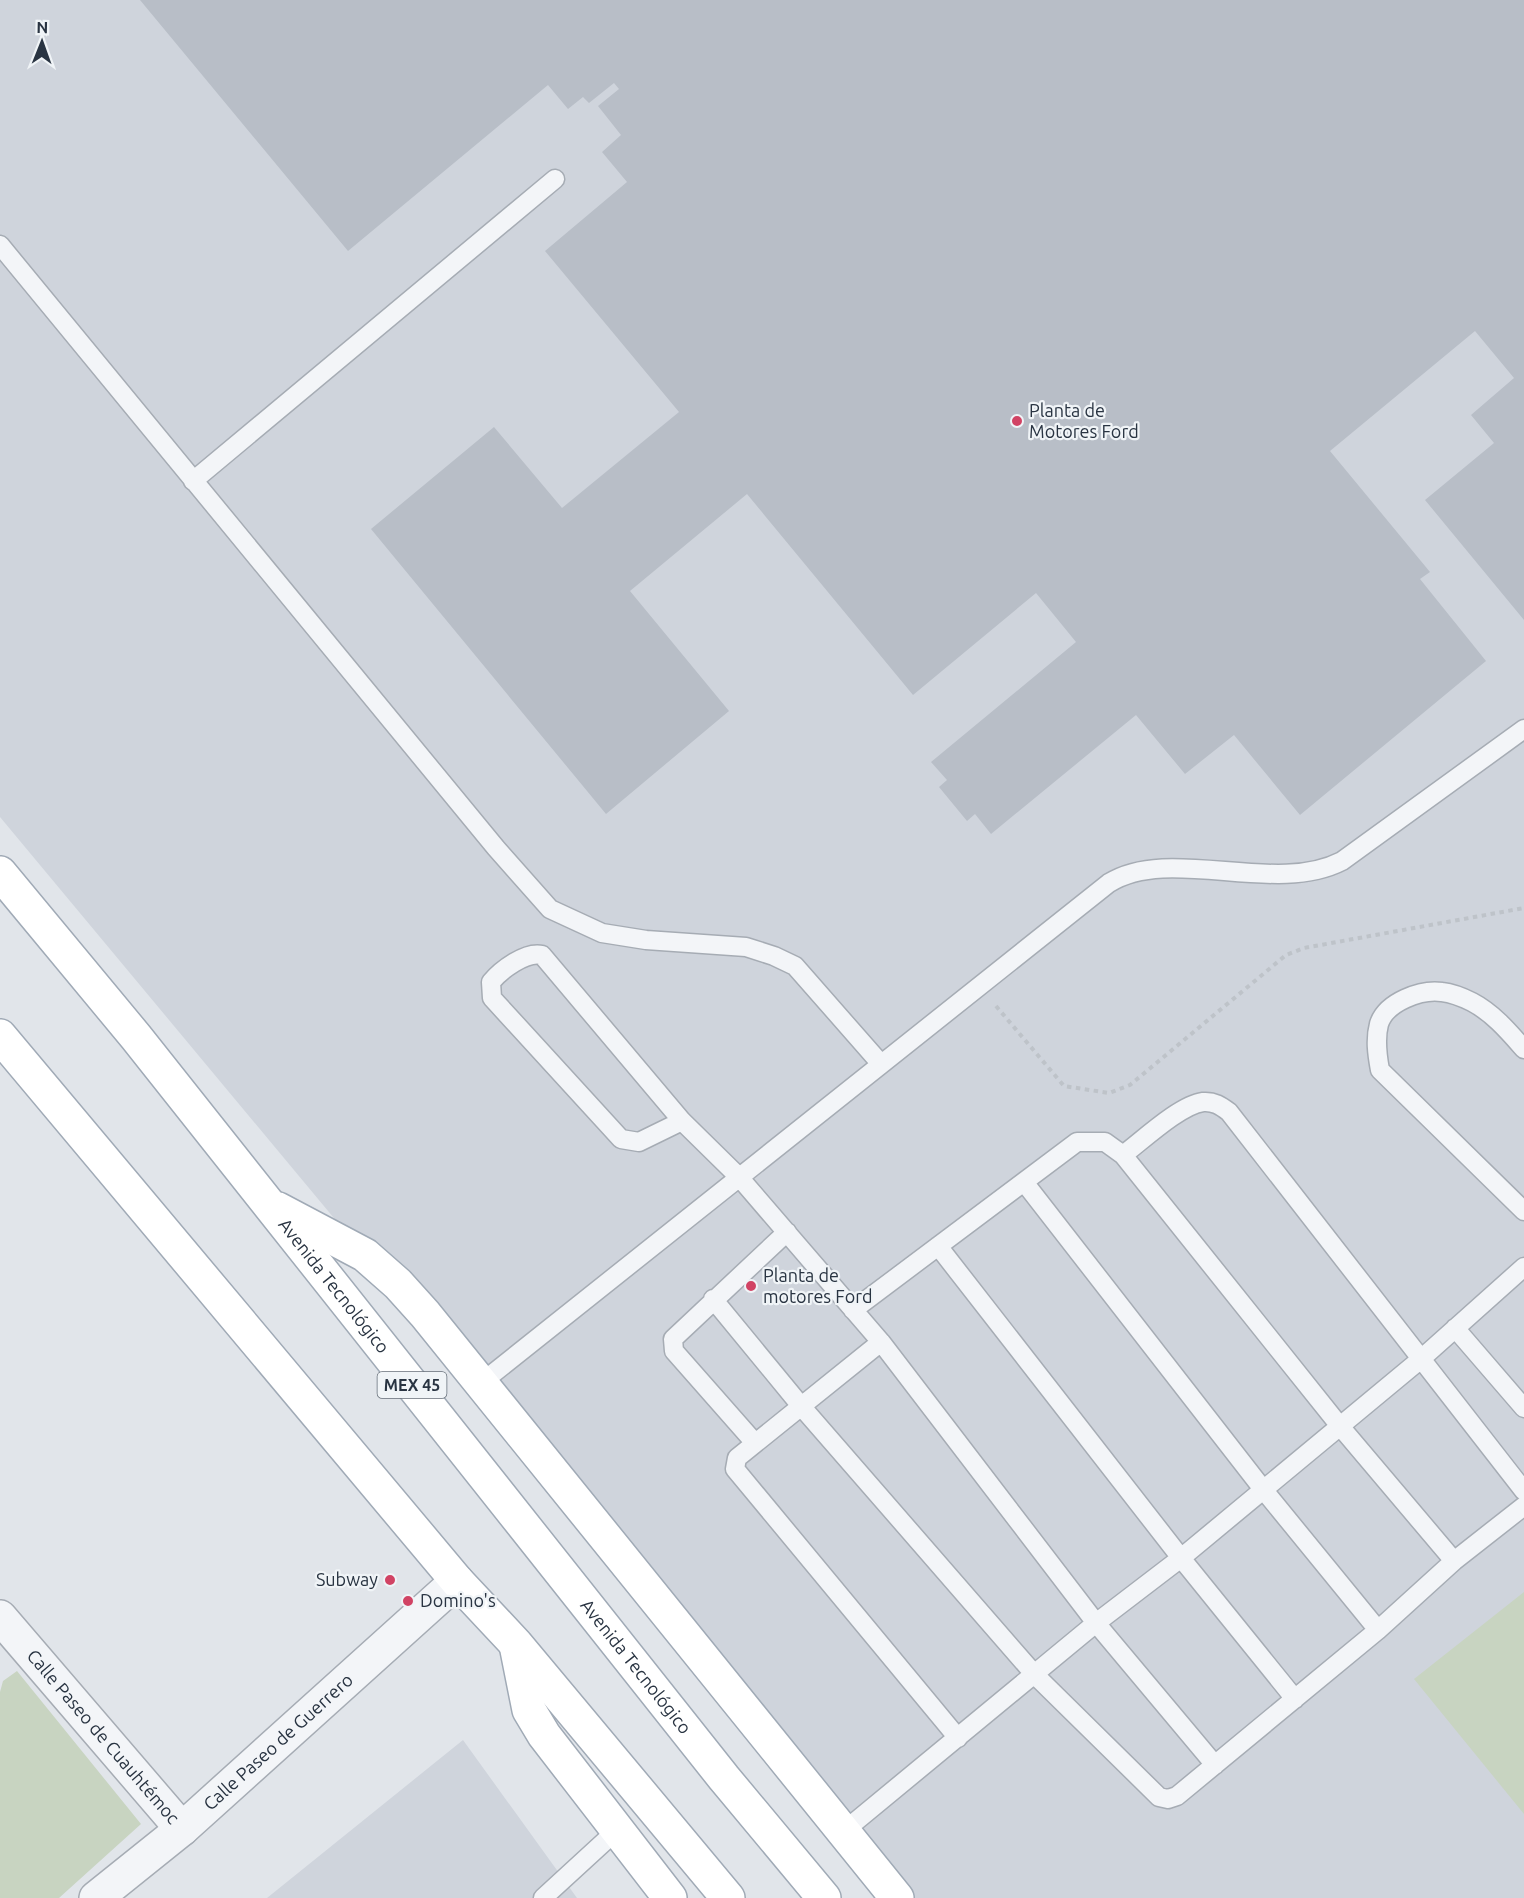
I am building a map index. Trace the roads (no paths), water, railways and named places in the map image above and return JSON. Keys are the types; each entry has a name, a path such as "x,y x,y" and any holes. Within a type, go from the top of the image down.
{"main road":[{"name":"Avenida Tecnológico","path":"0,873 136,1037 724,1778 824,1898"},
{"path":"0,1036 457,1581 516,1644 728,1898"},
{"path":"268,1204 346,1243 384,1270 425,1314 897,1898"},
{"path":"516,1644 529,1710 544,1735 670,1898"}],"street":[{"name":"Calle Paseo de Guerrero","path":"96,1898 182,1829 457,1581"},
{"name":"Calle Paseo de Cuauhtémoc","path":"0,1617 182,1829"}],"lane":[{"path":"193,481 555,179"},
{"path":"0,245 496,848 550,909 602,933 646,940 746,947 774,956 795,966 881,1064"},
{"path":"481,1383 1121,875 1148,869 1292,874 1327,869 1342,861 1524,729"},
{"path":"682,1121 639,1142 621,1139 492,998 491,982 497,975 527,956 542,955 682,1121 739,1177 881,1342 1096,1623 1215,1765"},
{"path":"1524,1049 1501,1024 1473,1002 1441,992 1418,994 1394,1005 1380,1022 1376,1050 1380,1070 1524,1211"},
{"path":"1123,1155 1190,1106 1203,1102 1216,1103 1229,1112 1524,1491"},
{"path":"853,1310 1077,1142 1106,1142 1123,1155 1339,1425 1454,1561"},
{"path":"1024,1182 1262,1488 1378,1630"},
{"path":"755,1443 674,1352 673,1339 677,1332 787,1232"},
{"path":"938,1246 1181,1558 1295,1699"},
{"path":"844,1831 1096,1623 1181,1558 1262,1488 1421,1359 1524,1267"},
{"path":"713,1299 801,1406 1035,1675 1159,1797 1168,1799 1177,1796 1378,1630 1454,1561 1524,1506"},
{"path":"1455,1328 1524,1408"},
{"path":"881,1342 737,1458 735,1469 737,1475 958,1738"},
{"path":"543,1898 616,1831"}],"place":[{"name":"Planta de Motores Ford","path":"1017,421"},
{"name":"Planta de motores Ford","path":"751,1286"},
{"name":"Subway","path":"390,1580"},
{"name":"Domino's","path":"408,1601"}]}
